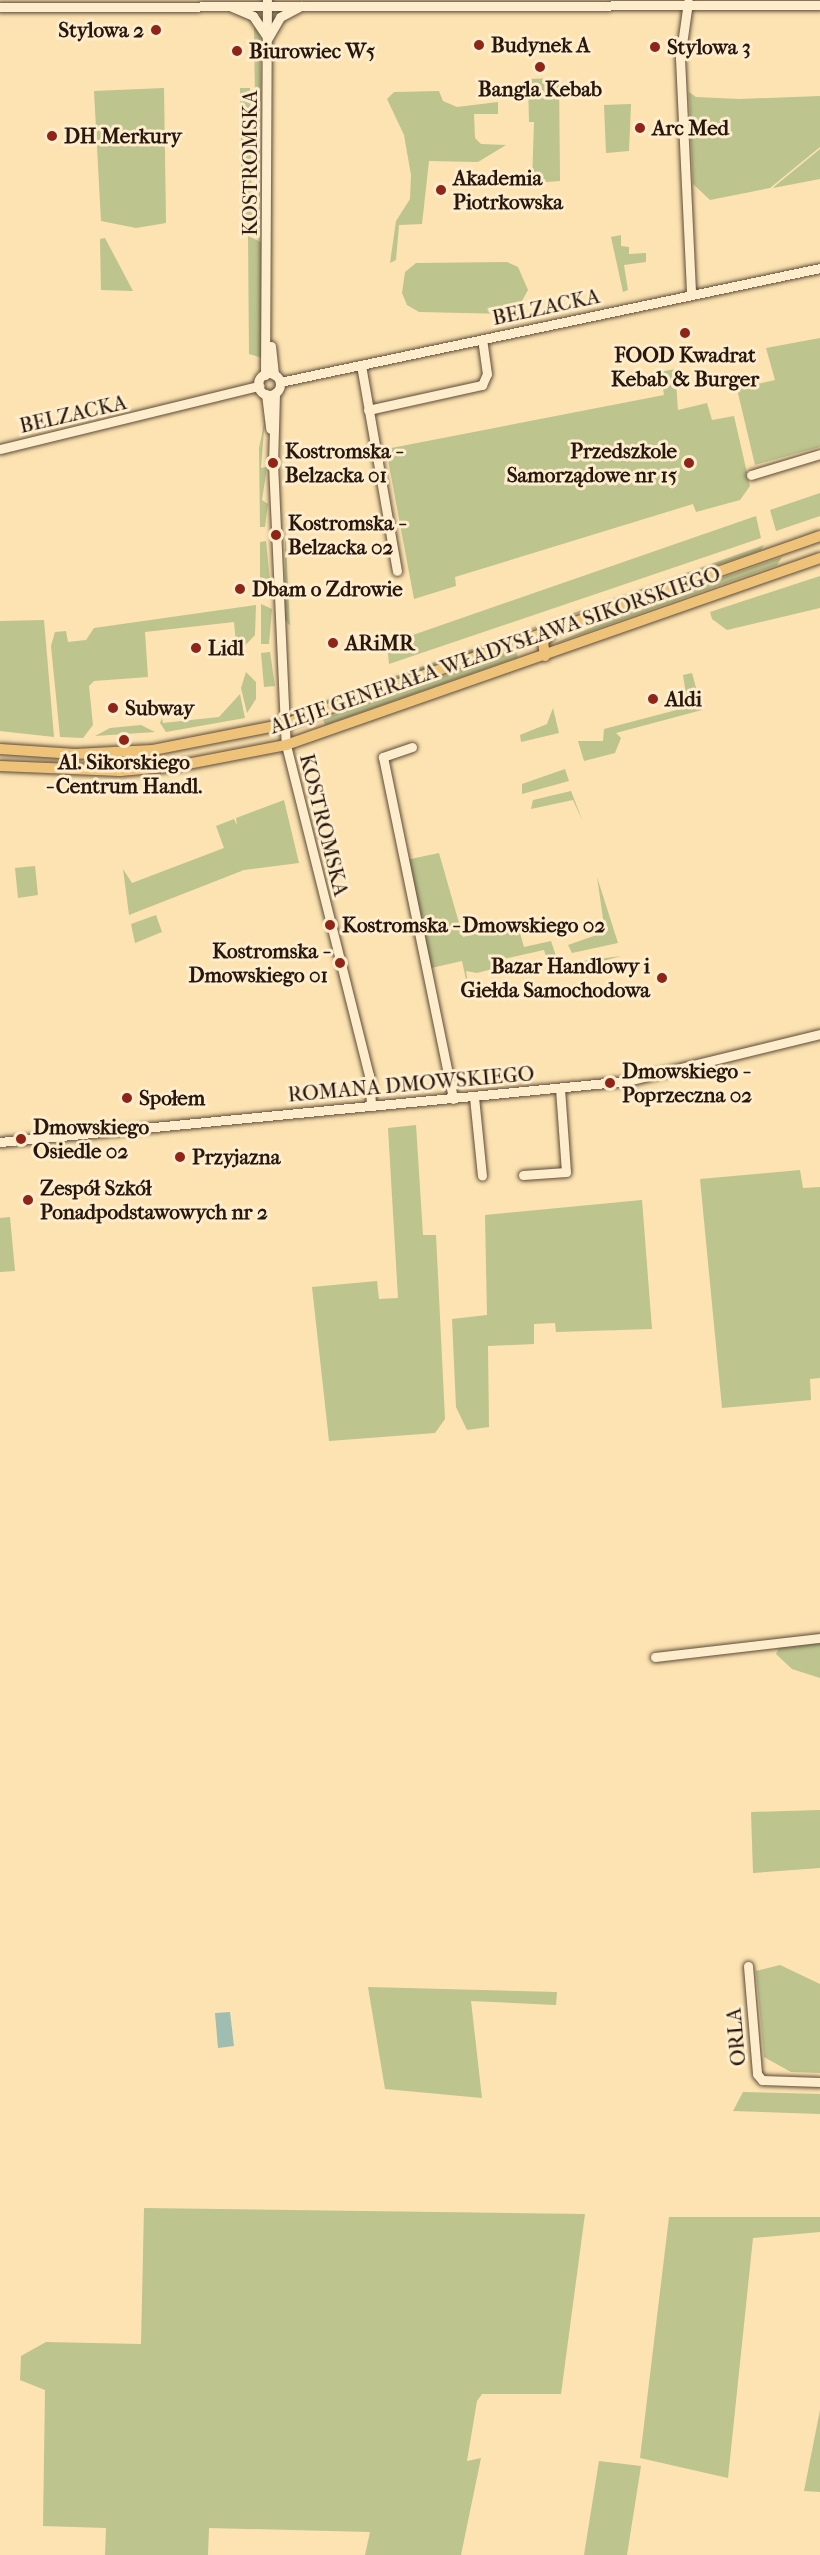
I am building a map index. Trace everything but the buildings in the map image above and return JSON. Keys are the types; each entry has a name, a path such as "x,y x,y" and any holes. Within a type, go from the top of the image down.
{"main road":[{"name":"ALEJE GENERAŁA WŁADYSŁAWA SIKORSKIEGO","path":"0,749 75,754 153,750 285,724 820,536"},
{"name":"ALEJE GENERAŁA WŁADYSŁAWA SIKORSKIEGO","path":"0,766 120,771 177,766 286,745 820,558"},
{"path":"545,656 543,642 552,632"}],"street":[{"path":"228,5 239,0"},
{"path":"295,0 306,4"},
{"path":"0,7 14,3 228,5 267,2 306,4 806,3 820,5"},
{"name":"KOSTROMSKA","path":"267,2 268,325 273,377"},
{"path":"688,3 680,58 687,252 691,295"},
{"path":"228,5 253,16 268,38 280,17 306,4"},
{"name":"BELZACKA","path":"273,377 361,365 820,268"},
{"path":"369,410 482,385 487,374 482,340"},
{"path":"361,365 397,571"},
{"path":"266,391 273,377"},
{"path":"266,391 273,377"},
{"name":"KOSTROMSKA","path":"266,391 272,440 286,745 369,1075 371,1106"},
{"name":"BELZACKA","path":"0,449 266,391"},
{"path":"751,475 820,454"},
{"path":"412,747 383,757 453,1099"},
{"name":"ROMANA DMOWSKIEGO","path":"0,1142 474,1097 648,1077 820,1034"},
{"path":"523,1175 566,1172 560,1088"},
{"path":"474,1097 482,1176"},
{"path":"655,1657 820,1638"},
{"name":"ORLA","path":"748,1966 757,2074 762,2080 820,2082"}],"green space":[{"path":"254,26 260,36 261,101 255,101"},
{"path":"559,78 560,181 532,183 534,122 529,122 528,79"},
{"path":"164,88 166,223 136,228 101,221 94,91"},
{"path":"240,88 250,88 252,224 242,225"},
{"path":"439,91 443,101 457,107 498,102 498,114 474,114 475,138 481,144 506,145 478,162 429,161 422,224 399,225 396,260 390,263 396,221 410,199 411,175 404,135 387,99 394,92"},
{"path":"689,92 696,97 739,99 820,96 820,147 770,188 710,200 693,184"},
{"path":"631,104 629,151 606,153 604,105"},
{"path":"820,149 820,179 773,188 775,186"},
{"path":"621,235 621,246 629,247 629,254 646,253 646,262 624,265 628,290 623,292 611,237"},
{"path":"248,236 261,242 263,358 249,354"},
{"path":"105,238 133,291 101,290 100,239"},
{"path":"507,262 518,267 528,290 517,310 508,314 419,312 407,305 402,293 405,272 416,263"},
{"path":"820,338 820,447 755,465 737,389 775,380 766,348"},
{"path":"675,369 678,410 707,403 712,420 734,416 750,486 740,500 696,512 693,504 455,577 456,586 414,599 386,449 664,395 660,372"},
{"path":"265,419 261,468 267,467 262,500 268,504 265,527 260,527 259,448"},
{"path":"820,493 820,516 776,531 770,510"},
{"path":"756,516 761,538 389,664 387,644"},
{"path":"285,524 290,626 285,619"},
{"path":"266,541 271,590 260,598 260,542"},
{"path":"764,545 761,550 517,634 518,633"},
{"path":"782,557 777,565 551,645 629,611"},
{"path":"820,576 820,608 727,630 712,619 710,612"},
{"path":"261,604 272,609 269,644 261,644"},
{"path":"256,605 255,635 237,654 234,622 145,632 148,677 94,681 89,686 93,725 83,738 60,737 51,646 55,632 66,631 68,642 86,640 94,628"},
{"path":"44,620 54,737 0,731 0,621"},
{"path":"509,636 513,638 318,707 319,703"},
{"path":"516,651 518,657 325,725 323,719"},
{"path":"270,652 275,686 264,687 261,653"},
{"path":"246,672 256,682 256,699 247,713 241,688"},
{"path":"692,673 702,710 616,733 621,738 615,753 584,761 578,741 603,741 604,729 688,707 683,675"},
{"path":"240,694 245,718 166,732 160,723 162,718 163,723 219,717"},
{"path":"553,708 559,733 521,742 520,735 547,724"},
{"path":"141,725 155,732 95,736 110,728"},
{"path":"565,769 569,781 522,794 522,784"},
{"path":"571,791 583,822 573,800 531,809 533,800"},
{"path":"284,800 299,863 244,870 129,915 123,869 132,883 224,848 216,826 234,819 237,825 236,818"},
{"path":"439,853 463,937 517,923 524,947 551,941 556,956 549,965 544,950 494,961 496,968 477,973 466,971 471,1003 462,961 431,968 432,977 406,860"},
{"path":"35,866 38,895 18,898 15,868"},
{"path":"597,877 618,943 572,953 568,945 605,932"},
{"path":"156,915 162,932 135,943 131,924"},
{"path":"621,956 560,973 555,963 559,958 567,963"},
{"path":"416,1125 423,1235 436,1235 445,1419 435,1433 329,1441 312,1287 377,1281 379,1299 398,1298 388,1128"},
{"path":"800,1170 803,1188 820,1187 820,1378 810,1379 811,1400 722,1408 700,1179"},
{"path":"642,1200 652,1329 556,1332 555,1323 534,1324 534,1344 488,1346 489,1427 467,1430 456,1407 452,1319 487,1315 485,1215"},
{"path":"10,1217 15,1271 0,1272 0,1218"},
{"path":"820,1643 820,1678 792,1669 776,1654 780,1646"},
{"path":"820,1810 820,1868 753,1873 751,1812"},
{"path":"780,1965 820,1984 820,2073 791,2072 764,2057 756,1971"},
{"path":"368,1987 557,1992 556,2005 471,2001 482,2098 385,2089"},
{"path":"743,2092 820,2094 820,2114 733,2111"},
{"path":"144,2208 585,2214 561,2394 482,2394 477,2401 467,2461 481,2458 461,2555 365,2555 370,2532 209,2528 208,2555 105,2555 106,2528 43,2526 45,2390 20,2380 21,2356 46,2342 141,2344"},
{"path":"669,2217 820,2217 820,2232 753,2238 728,2478 640,2458"},
{"path":"820,2410 820,2492 804,2491"},
{"path":"599,2461 641,2466 627,2555 584,2555"}],"shaded area":[{"path":"230,2012 234,2046 218,2048 215,2013"}],"place":[{"name":"Stylowa 2","path":"156,30"},
{"name":"Budynek A","path":"479,45"},
{"name":"Stylowa 3","path":"655,47"},
{"name":"Biurowiec W5","path":"237,51"},
{"name":"Bangla Kebab","path":"540,67"},
{"name":"Arc Med","path":"640,128"},
{"name":"DH Merkury","path":"52,136"},
{"name":"Akademia Piotrkowska","path":"441,190"},
{"name":"FOOD Kwadrat Kebab & Burger","path":"685,333"},
{"name":"Kostromska - Belzacka 01","path":"273,463"},
{"name":"Przedszkole Samorządowe nr 15","path":"689,463"},
{"name":"Kostromska - Belzacka 02","path":"276,535"},
{"name":"Dbam o Zdrowie","path":"240,589"},
{"name":"ARiMR","path":"333,643"},
{"name":"Lidl","path":"196,648"},
{"name":"Aldi","path":"653,699"},
{"name":"Subway","path":"113,708"},
{"name":"Al. Sikorskiego - Centrum Handl.","path":"124,740"},
{"name":"Kostromska - Dmowskiego 02","path":"330,925"},
{"name":"Kostromska - Dmowskiego 01","path":"340,963"},
{"name":"Bazar Handlowy i Giełda Samochodowa","path":"662,978"},
{"name":"Dmowskiego - Poprzeczna 02","path":"610,1083"},
{"name":"Społem","path":"127,1098"},
{"name":"Dmowskiego Osiedle 02","path":"21,1139"},
{"name":"Przyjazna","path":"180,1157"},
{"name":"Zespół Szkół Ponadpodstawowych nr 2","path":"28,1200"}]}
